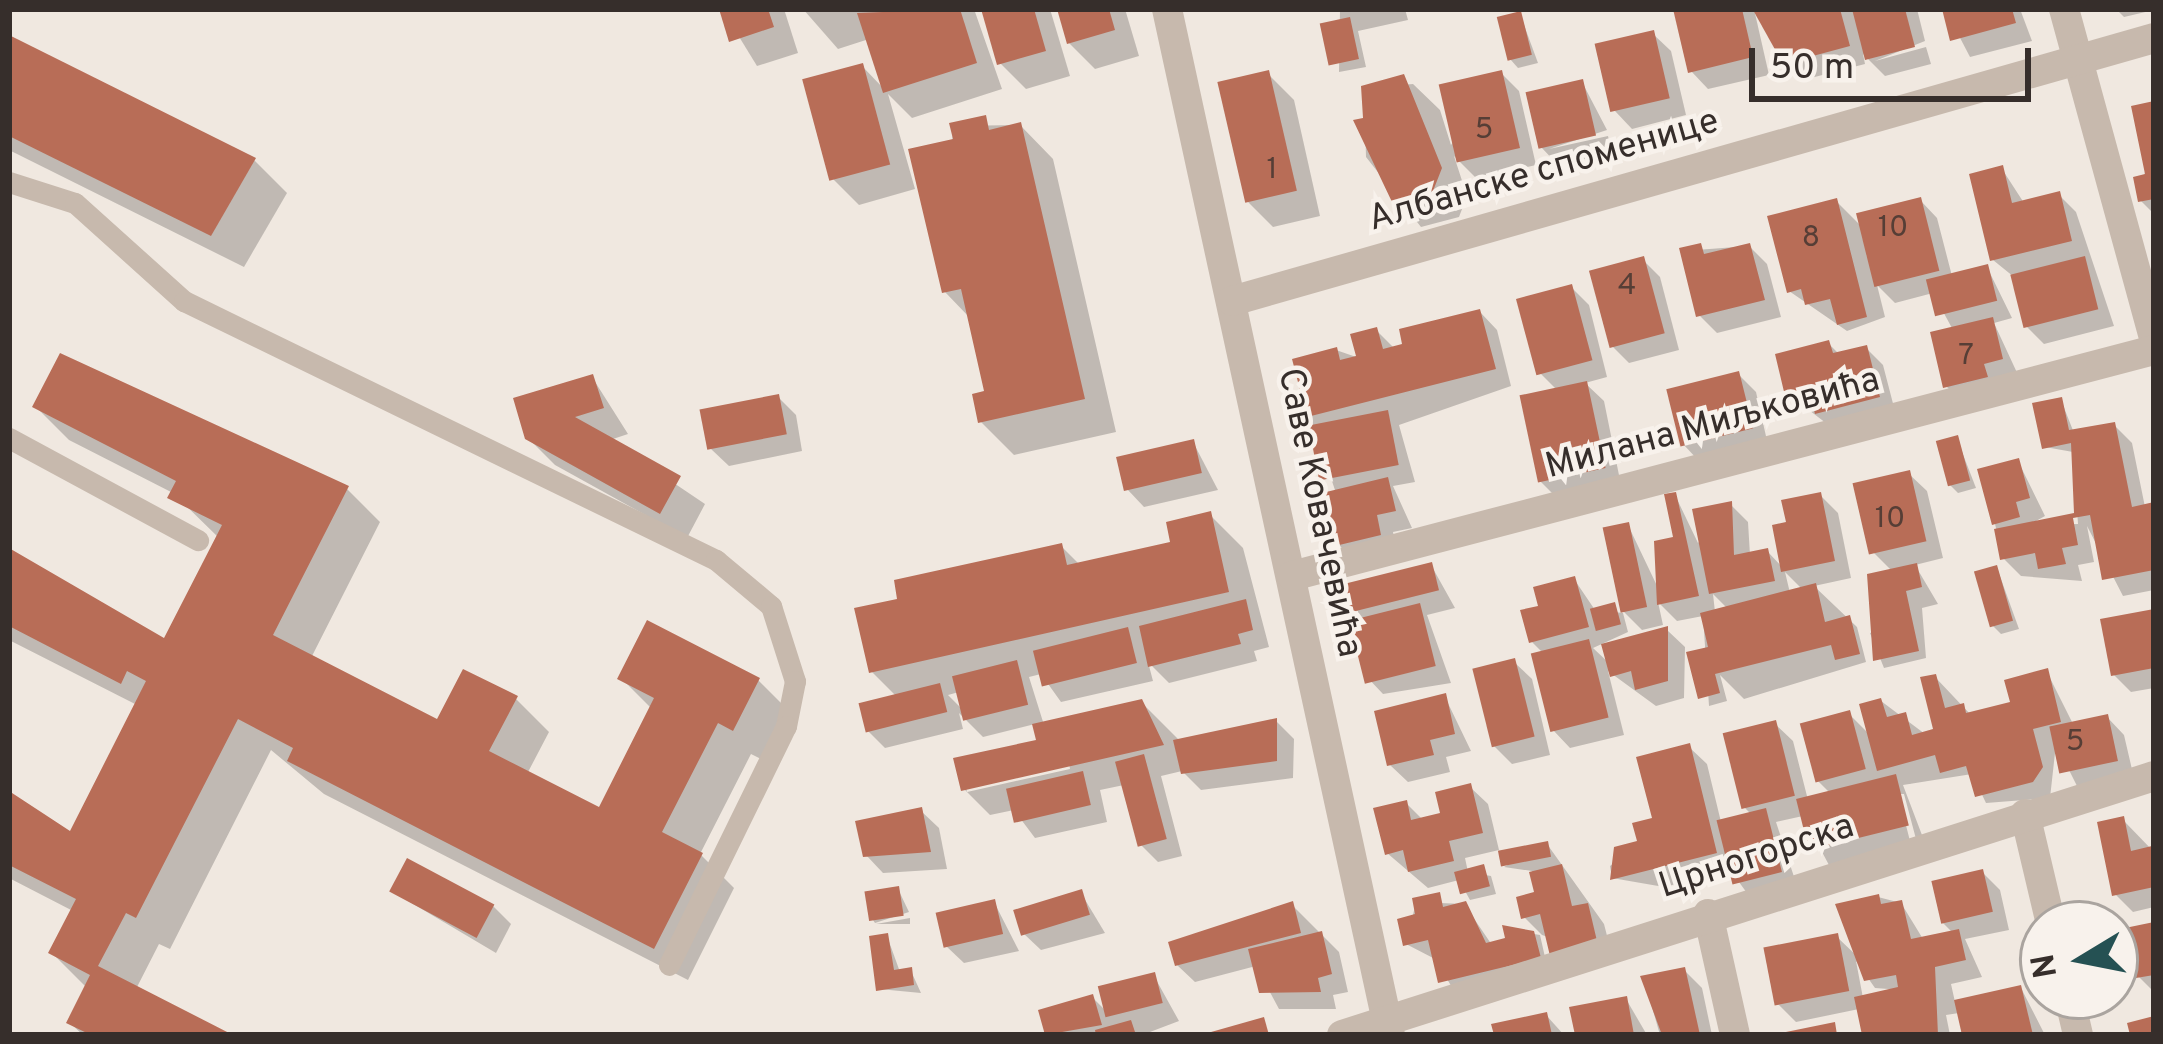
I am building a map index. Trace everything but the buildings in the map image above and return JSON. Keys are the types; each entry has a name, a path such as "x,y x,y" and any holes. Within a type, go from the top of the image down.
{"street":[{"name":"Саве Ковачевића","path":"1167,9 1388,1028"},
{"path":"2064,9 2154,339"},
{"name":"Албанске споменице","path":"1232,301 2154,38"},
{"name":"Милана Миљковића","path":"1292,576 2154,350"},
{"name":"Црногорска","path":"1342,1035 1388,1028 1708,914 2154,776"},
{"path":"2025,814 2045,900"},
{"path":"1708,914 1735,1035"}],"lane":[{"path":"9,182 75,203 184,301 716,560 771,607 795,681 786,726 669,965"},
{"path":"9,438 198,540"}]}
